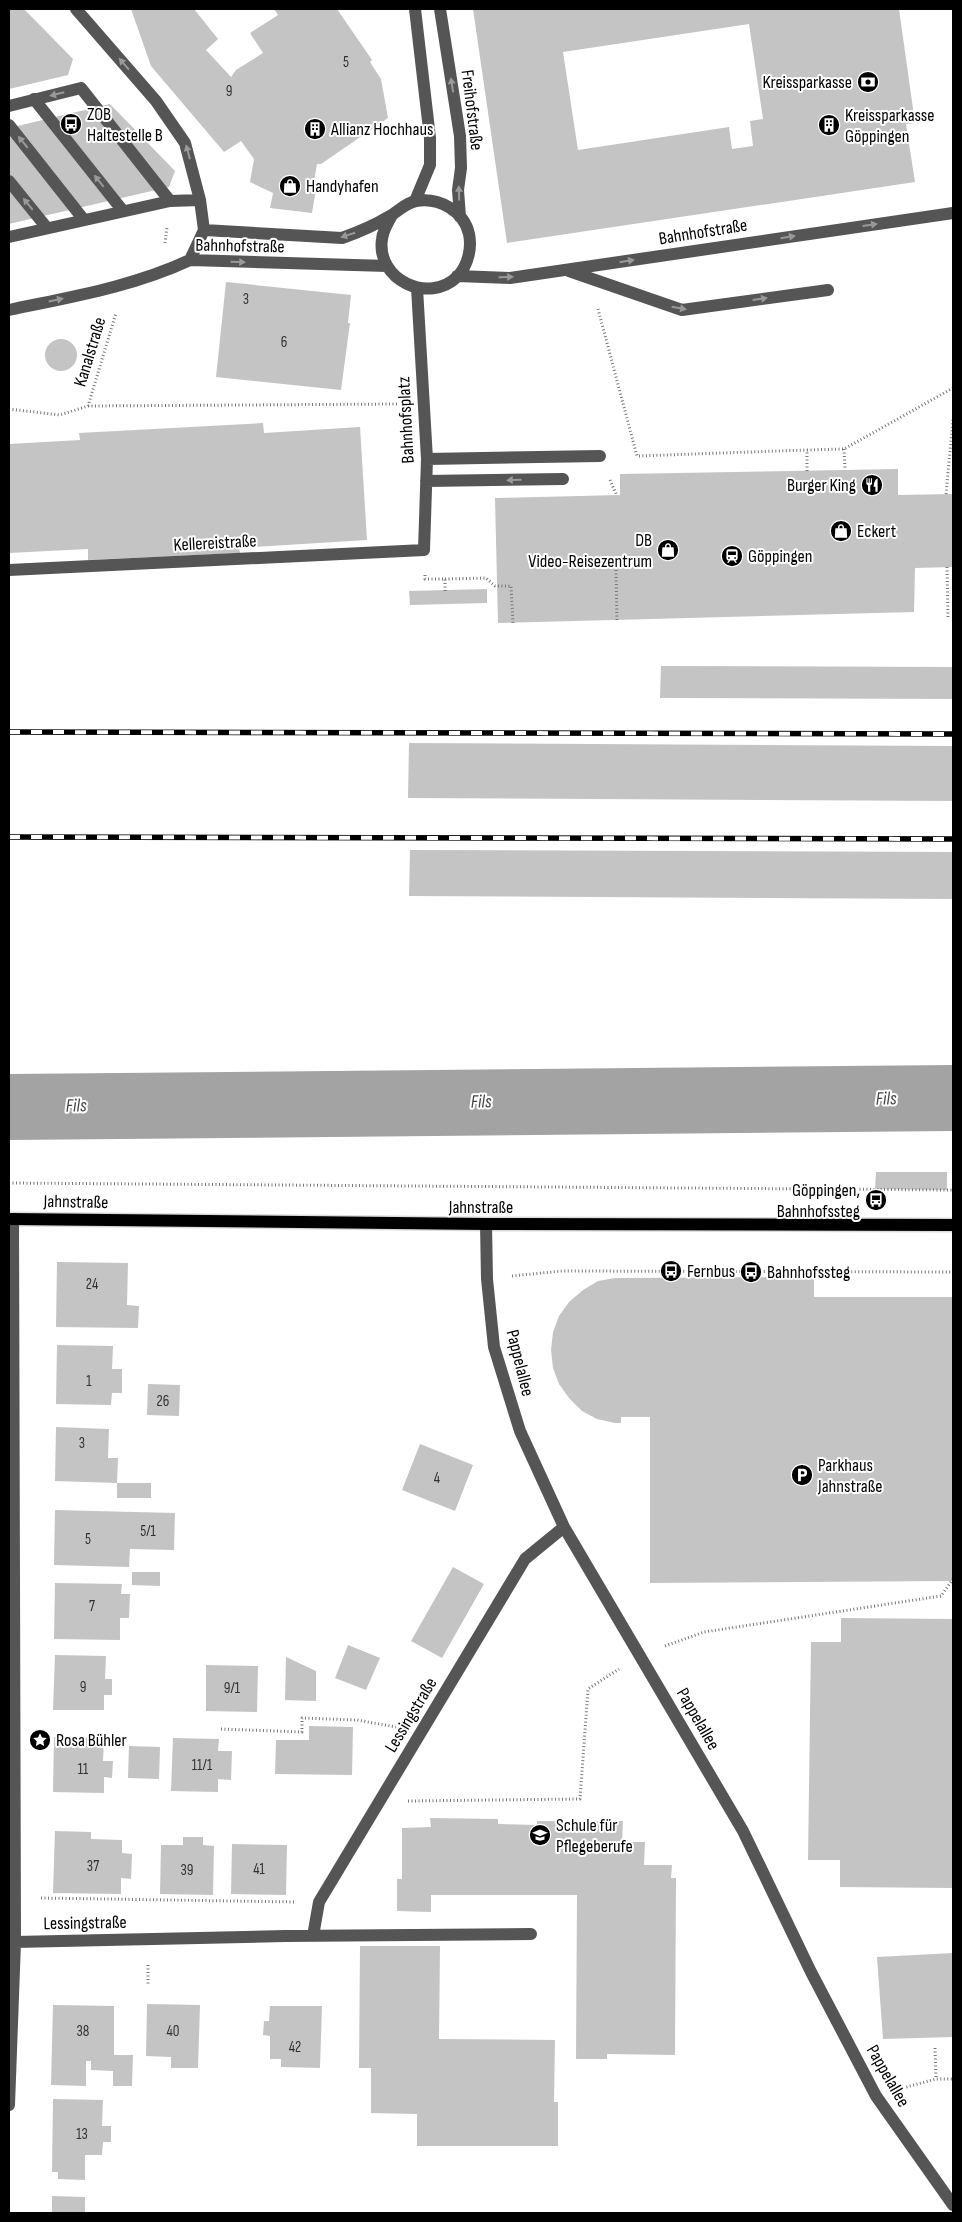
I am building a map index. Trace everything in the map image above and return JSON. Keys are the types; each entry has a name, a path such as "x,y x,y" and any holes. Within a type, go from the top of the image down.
{"main road":[{"name":"Jahnstraße","path":"11,1219 486,1224 953,1225"}],"street":[{"path":"76,9 156,101 185,143 200,200 204,230 190,260"},
{"path":"415,9 430,138 430,165 415,201"},
{"name":"Freihofstraße","path":"440,9 460,136 461,168 458,190 460,217"},
{"path":"9,106 80,88 170,201"},
{"path":"34,99 123,211"},
{"path":"9,124 84,220"},
{"path":"9,181 47,228"},
{"path":"9,237 170,201 200,200"},
{"path":"204,230 342,238 361,231 415,201 428,200 440,202 452,208 460,217 467,228 470,240 469,253 465,265 457,276 446,284 432,289 417,288 394,276 387,266 382,253 381,240 385,227 392,215"},
{"name":"Bahnhofstraße","path":"457,276 510,278 953,213"},
{"name":"Bahnhofstraße","path":"9,310 124,286 161,274 190,260 387,266"},
{"path":"567,270 682,310 828,290"},
{"name":"Bahnhofsplatz","path":"417,288 427,459 424,550"},
{"path":"427,459 600,456"},
{"path":"426,481 563,479"},
{"name":"Kellereistraße","path":"9,570 424,550"},
{"path":"9,2106 12,1943 15,1898 11,1219"},
{"name":"Pappelallee","path":"486,1224 487,1279 494,1347 531,1458 564,1527 743,1830 812,1972 876,2096 953,2205"},
{"name":"Lessingstraße","path":"313,1936 319,1902 525,1559 564,1527"},
{"name":"Lessingstraße","path":"12,1943 313,1936 531,1934"}],"path":[{"path":"161,274 170,201"},
{"name":"Kanalstraße","path":"9,408 60,415 88,406 124,286"},
{"path":"597,306 637,456 844,448 953,388"},
{"path":"88,406 424,403"},
{"path":"946,494 953,420"},
{"path":"844,448 845,470"},
{"path":"807,450 807,471"},
{"path":"947,568 948,618"},
{"path":"616,570 617,621"},
{"path":"445,579 486,578 495,586 511,586 513,624"},
{"path":"9,1183 953,1190"},
{"path":"487,1279 562,1271 953,1272"},
{"path":"379,1802 580,1799 588,1689 641,1656 704,1632 941,1596 953,1579"},
{"path":"221,1729 302,1732 302,1718 357,1720 421,1732"},
{"path":"15,1898 319,1902"},
{"path":"935,2048 936,2079"},
{"path":"876,2096 936,2079 953,2079"}],"building":[{"path":"9,9 24,9 73,59 68,75 9,89"},
{"path":"131,9 194,9 218,39 206,50 231,77 236,70 263,53 250,33 278,15 274,9 337,9 372,60 370,62 381,79 388,118 321,164 317,164 314,182 317,183 312,213 270,208 273,193 250,182 254,159 241,141 224,152 151,66"},
{"name":"Kreissparkasse Göppingen","path":"473,9 899,9 915,123 906,124 915,182 507,243","holes":["749,24 763,119 750,121 753,146 732,149 729,127 578,150 563,52"]},
{"path":"110,104 175,171 169,187 9,224 9,128"},
{"path":"226,282 351,295 348,323 350,323 341,390 216,377"},
{"path":"61,339 67,340 72,344 76,349 76,361 72,366 67,370 61,371 55,370 50,366 46,361 45,355 46,349 50,344 55,340"},
{"path":"263,423 264,433 360,427 367,540 239,548 240,553 88,560 88,549 9,553 9,444 80,440 79,433"},
{"path":"898,469 898,495 953,494 953,567 915,568 914,612 498,623 495,498 620,495 620,474"},
{"path":"487,589 487,603 410,605 409,591"},
{"path":"661,666 953,667 953,699 660,698"},
{"path":"409,743 953,746 953,801 408,798"},
{"path":"410,850 953,852 953,899 409,896"},
{"path":"876,1172 947,1172 947,1190 875,1189"},
{"path":"57,1262 128,1263 127,1305 139,1306 138,1328 56,1327"},
{"name":"Parkhaus Jahnstraße","path":"814,1277 814,1297 953,1297 953,1581 650,1583 650,1417 621,1417 621,1423 597,1419 582,1411 569,1398 559,1384 553,1368 551,1350 553,1332 559,1316 569,1302 583,1290 598,1281 615,1278"},
{"path":"57,1345 113,1346 112,1369 122,1369 122,1393 112,1393 111,1405 56,1404"},
{"path":"148,1384 180,1385 179,1416 147,1415"},
{"path":"56,1427 109,1429 108,1458 118,1458 117,1483 55,1481"},
{"path":"420,1444 473,1465 455,1511 402,1490"},
{"path":"117,1483 151,1483 151,1498 117,1498"},
{"path":"55,1510 175,1513 174,1550 130,1549 129,1567 54,1565"},
{"path":"453,1567 484,1584 442,1658 411,1641"},
{"path":"132,1572 160,1572 160,1586 132,1585"},
{"path":"55,1583 122,1584 121,1594 130,1594 129,1618 120,1618 120,1640 54,1639"},
{"path":"841,1618 953,1619 953,1888 840,1887 840,1860 808,1860 811,1642 841,1642"},
{"path":"348,1645 380,1658 366,1690 335,1678"},
{"path":"55,1655 106,1656 105,1679 112,1679 112,1695 104,1695 104,1710 53,1710"},
{"path":"286,1657 316,1671 316,1701 285,1700"},
{"path":"206,1665 258,1666 257,1712 206,1711"},
{"path":"309,1726 353,1727 352,1775 275,1774 276,1740 309,1740"},
{"path":"54,1737 104,1738 103,1761 113,1761 112,1778 104,1777 104,1793 53,1792"},
{"path":"173,1738 219,1739 218,1751 232,1751 231,1780 218,1779 218,1792 171,1791"},
{"path":"129,1746 160,1747 159,1779 128,1778"},
{"path":"430,1818 498,1819 498,1824 537,1825 537,1821 623,1821 622,1842 645,1842 644,1865 672,1865 671,1878 676,1878 675,2055 607,2054 607,2059 576,2059 577,1895 431,1895 431,1912 397,1911 397,1879 402,1879 402,1828 431,1827"},
{"path":"55,1831 91,1832 91,1839 122,1840 122,1853 132,1854 131,1879 121,1878 121,1894 53,1893"},
{"path":"183,1837 203,1837 203,1845 214,1846 213,1895 160,1894 161,1845 183,1845"},
{"path":"232,1844 287,1845 286,1895 231,1894"},
{"path":"360,1946 440,1946 439,2039 555,2040 554,2102 558,2102 558,2146 417,2146 417,2114 371,2113 371,2068 359,2068"},
{"path":"953,1953 953,2037 883,2039 877,1957"},
{"path":"147,2004 200,2005 198,2068 171,2068 171,2057 146,2056"},
{"path":"53,2005 114,2006 114,2055 133,2055 132,2086 113,2086 113,2071 91,2070 91,2061 86,2061 86,2086 51,2085"},
{"path":"270,2006 322,2006 320,2068 281,2067 281,2059 270,2059 270,2036 263,2035 264,2021 269,2021"},
{"path":"53,2099 103,2100 102,2126 111,2126 111,2142 103,2142 102,2155 85,2155 85,2180 58,2179 58,2172 52,2172"},
{"path":"52,2196 85,2197 85,2213 52,2213"}],"waterway":[{"name":"Fils","path":"9,1107 953,1098"}],"railway":[{"path":"9,732 953,734"},
{"path":"9,837 953,839"}],"place":[{"name":"Kreissparkasse","path":"868,82"},
{"name":"ZOB Haltestelle B","path":"71,124"},
{"name":"Kreissparkasse Göppingen","path":"829,125"},
{"name":"Allianz Hochhaus","path":"315,129"},
{"name":"Handyhafen","path":"290,186"},
{"name":"Burger King","path":"872,485"},
{"name":"Eckert","path":"841,531"},
{"name":"DB Video-Reisezentrum","path":"668,550"},
{"name":"Göppingen","path":"732,556"},
{"name":"Göppingen, Bahnhofssteg","path":"876,1200"},
{"name":"Fernbus","path":"671,1271"},
{"name":"Bahnhofssteg","path":"751,1272"},
{"name":"Parkhaus Jahnstraße","path":"802,1475"},
{"name":"Rosa Bühler","path":"40,1740"},
{"name":"Schule für Pflegeberufe","path":"540,1835"}]}
